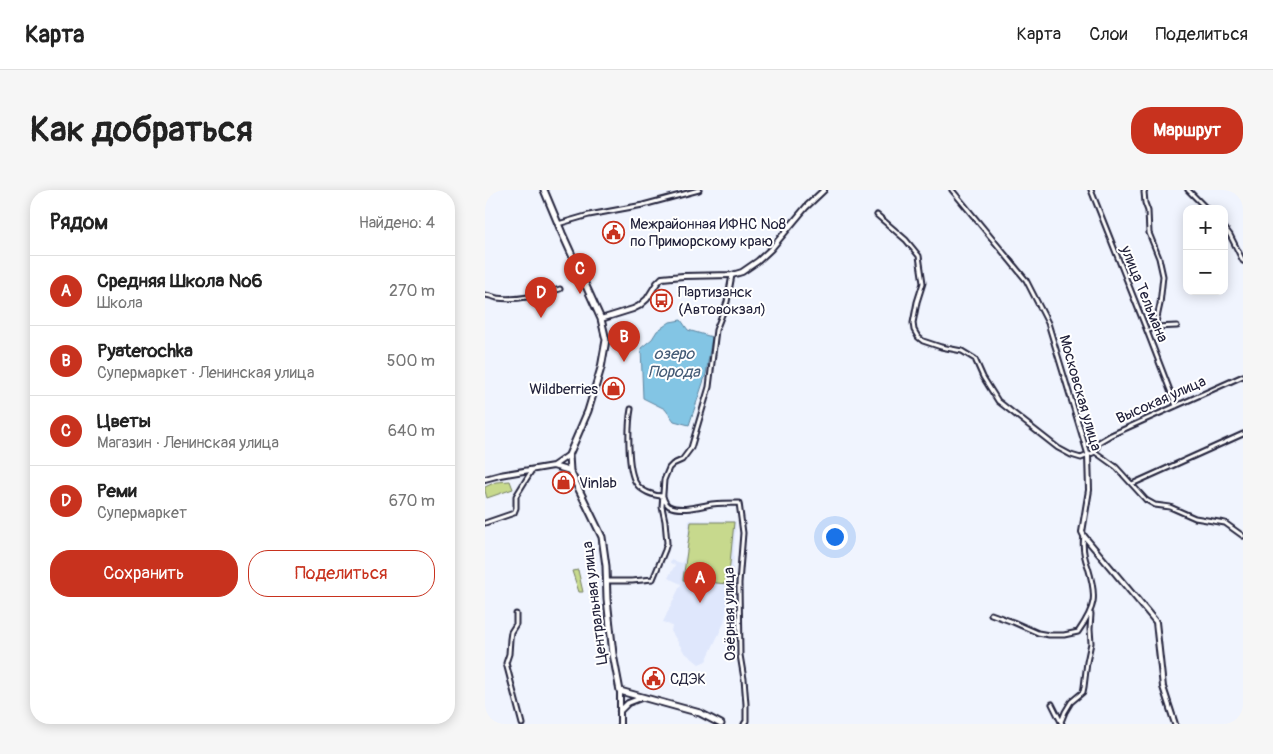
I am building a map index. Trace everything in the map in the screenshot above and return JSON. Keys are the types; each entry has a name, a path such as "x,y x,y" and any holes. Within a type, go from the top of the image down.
{"main road":[{"path":"544,190 601,318 606,340 601,368 588,411 569,455"},
{"name":"Центральная улица","path":"569,455 570,471 602,537 613,654 620,691"},
{"path":"620,691 700,713 721,724"}],"street":[{"path":"559,224 589,215 643,205 699,190"},
{"path":"601,318 639,306 647,299 662,278 732,275 742,272 758,261 771,248 805,208 824,190"},
{"name":"Московская улица","path":"952,190 1025,280 1049,323 1088,455 1089,490 1082,532 1084,536"},
{"name":"улица Тельмана","path":"1091,190 1176,406"},
{"path":"1145,190 1144,197 1149,211 1149,233 1159,258 1163,276 1155,327"},
{"path":"1188,190 1203,205"},
{"path":"877,215 906,240 919,256 923,283 913,323 918,337 923,341 963,351 975,359 998,402 1057,448 1081,458 1095,452 1116,467 1146,500 1155,505 1169,507 1195,518 1225,523 1243,536"},
{"path":"1228,233 1243,260"},
{"path":"607,581 638,581 653,578 665,550 667,543 662,506 664,480 669,468 682,460 691,448 709,387 716,330 727,302 732,275"},
{"path":"485,295 497,298 517,298 560,289"},
{"path":"1147,331 1155,327 1177,326"},
{"name":"Высокая улица","path":"1095,452 1099,442 1111,435 1243,376"},
{"path":"631,409 629,419 632,474 636,484 643,490 653,495 663,496"},
{"path":"1132,484 1243,434"},
{"path":"485,479 553,466 569,455"},
{"path":"553,466 570,471"},
{"path":"485,524 514,513 516,496 532,470"},
{"name":"Озёрная улица","path":"663,496 669,506 684,508 711,504 739,503 743,533 739,583 739,655 744,679 745,724"},
{"path":"1062,723 1065,712 1071,702 1083,692 1091,643 1090,628 1094,600 1083,547 1084,536"},
{"path":"1084,536 1156,622 1163,688 1175,724"},
{"path":"991,614 1049,636 1078,632 1092,610"},
{"path":"516,614 516,624 509,639 509,654 506,663 522,724"},
{"name":"Центральная улица","path":"620,691 620,724"},
{"path":"620,711 628,703 643,697"},
{"path":"1052,704 1062,723"}],"shaded area":[{"path":"689,520 736,521 732,582 724,623 706,661 699,664 684,652 671,631 672,626 663,622 681,584 668,578 675,565 670,563 671,560 682,563 686,554"}],"green space":[{"path":"510,481 513,489 487,498 485,487 496,482"},
{"path":"691,522 734,522 728,584 683,580"},
{"path":"578,570 583,592 579,592 572,571"}],"water":[{"name":"озеро Порода","path":"681,320 688,330 712,337 706,374 689,425 674,421 665,409 643,398 641,348 652,339 657,331 670,322"}],"place":[{"name":"Межрайонная ИФНС №8 по Приморскому краю","path":"614,233"},
{"name":"Цветы","path":"580,294"},
{"name":"Партизанск (Автовокзал)","path":"662,301"},
{"name":"Реми","path":"541,318"},
{"name":"Pyaterochka","path":"624,362"},
{"name":"Wildberries","path":"614,389"},
{"name":"Vinlab","path":"563,483"},
{"name":"Средняя Школа №6","path":"700,603"},
{"name":"СДЭК","path":"654,679"}]}
